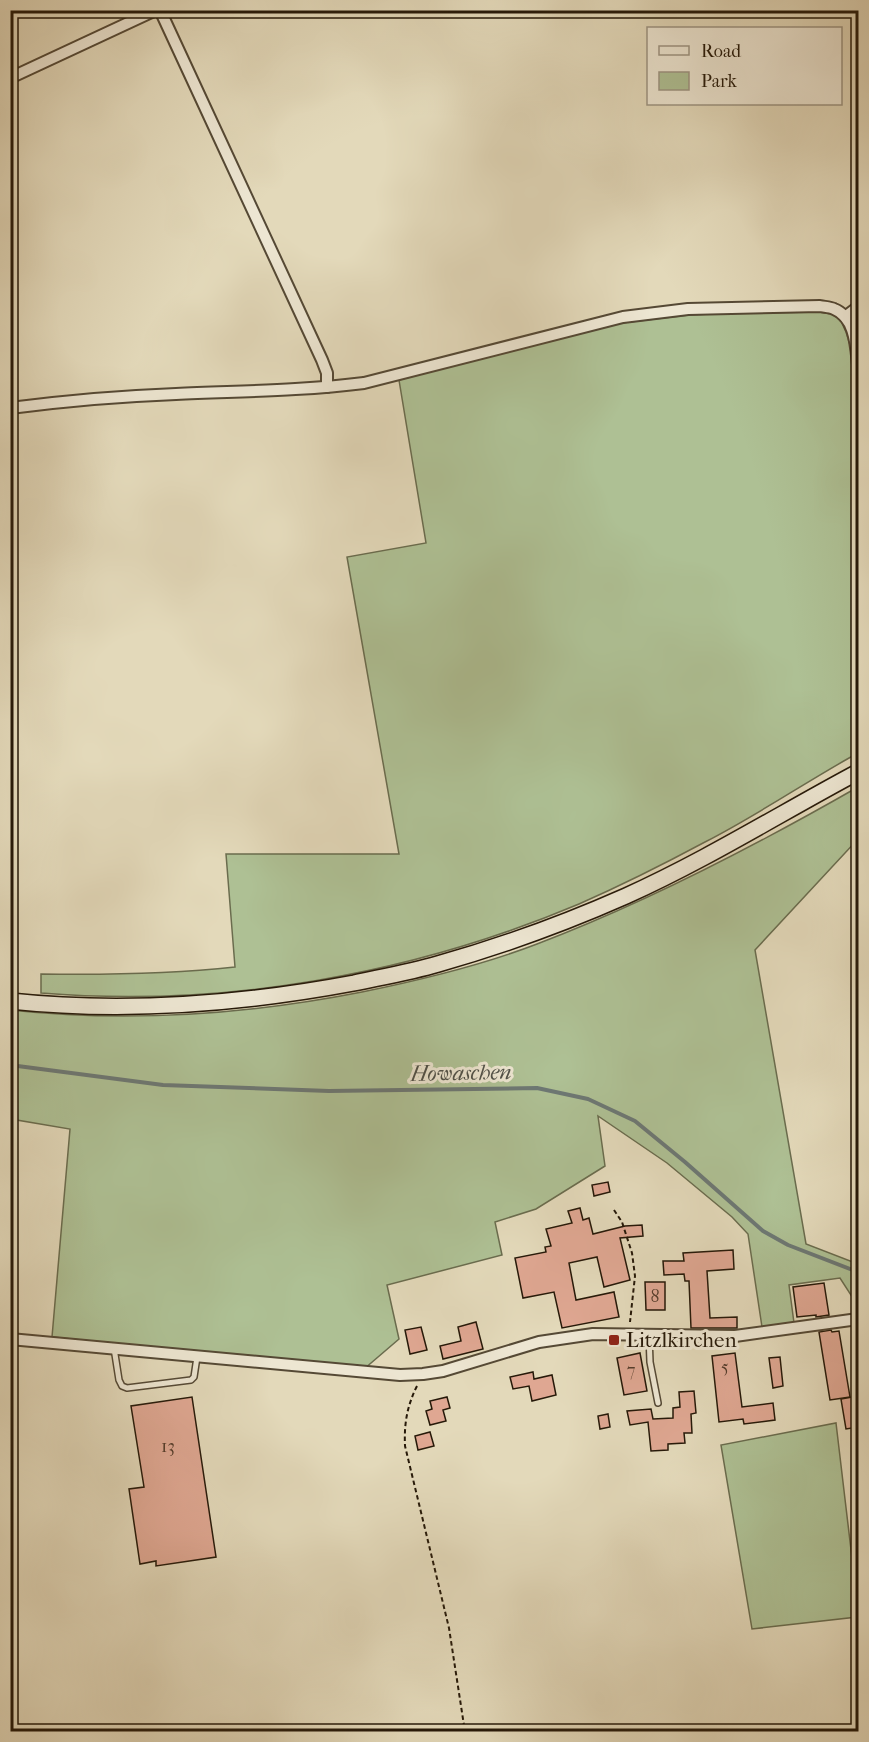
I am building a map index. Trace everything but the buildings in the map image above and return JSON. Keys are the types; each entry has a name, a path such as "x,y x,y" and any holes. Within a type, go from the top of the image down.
{"street":[{"path":"10,78 158,10 322,360 327,373 327,387"},
{"path":"10,408 112,397 327,387 364,383 623,317 688,309 820,306 836,309 845,317 853,335 858,365"},
{"path":"845,317 858,307"},
{"path":"10,1001 80,1006 126,1006 252,998 315,990 436,965 532,934 627,895 714,852 858,772"},
{"path":"10,1340 389,1374 423,1374 461,1366 549,1340 593,1334 735,1336 858,1318"}],"lane":[{"path":"649,1335 650,1362 658,1403"},
{"path":"114,1348 119,1380 122,1386 128,1388 191,1380 194,1377 197,1356"}],"path":[{"path":"614,1210 622,1222 632,1253 635,1276 629,1334"},
{"path":"423,1374 406,1413 405,1446 449,1628 465,1731"}],"green space":[{"path":"819,312 832,314 841,321 846,332 850,345 858,410 858,753 725,832 627,882 515,929 450,950 315,981 247,990 178,995 109,996 41,993 41,974 138,974 235,967 226,854 399,854 347,557 426,543 399,380 621,323 689,315"},
{"path":"858,787 858,839 755,950 806,1244 858,1264 858,1306 840,1278 789,1285 794,1323 762,1327 748,1234 732,1217 667,1163 598,1116 605,1166 536,1209 495,1222 502,1255 387,1285 399,1339 364,1369 52,1337 70,1129 11,1119 10,1010 99,1016 231,1011 318,1000 450,972 516,952 620,910 740,852"},
{"path":"836,1423 857,1617 752,1629 721,1445"}],"waterway":[{"name":"Howaschen","path":"10,1065 163,1085 329,1091 537,1088 588,1099 635,1121 763,1231 788,1245 858,1272"}],"place":[{"name":"Litzlkirchen","path":"614,1340"}]}
